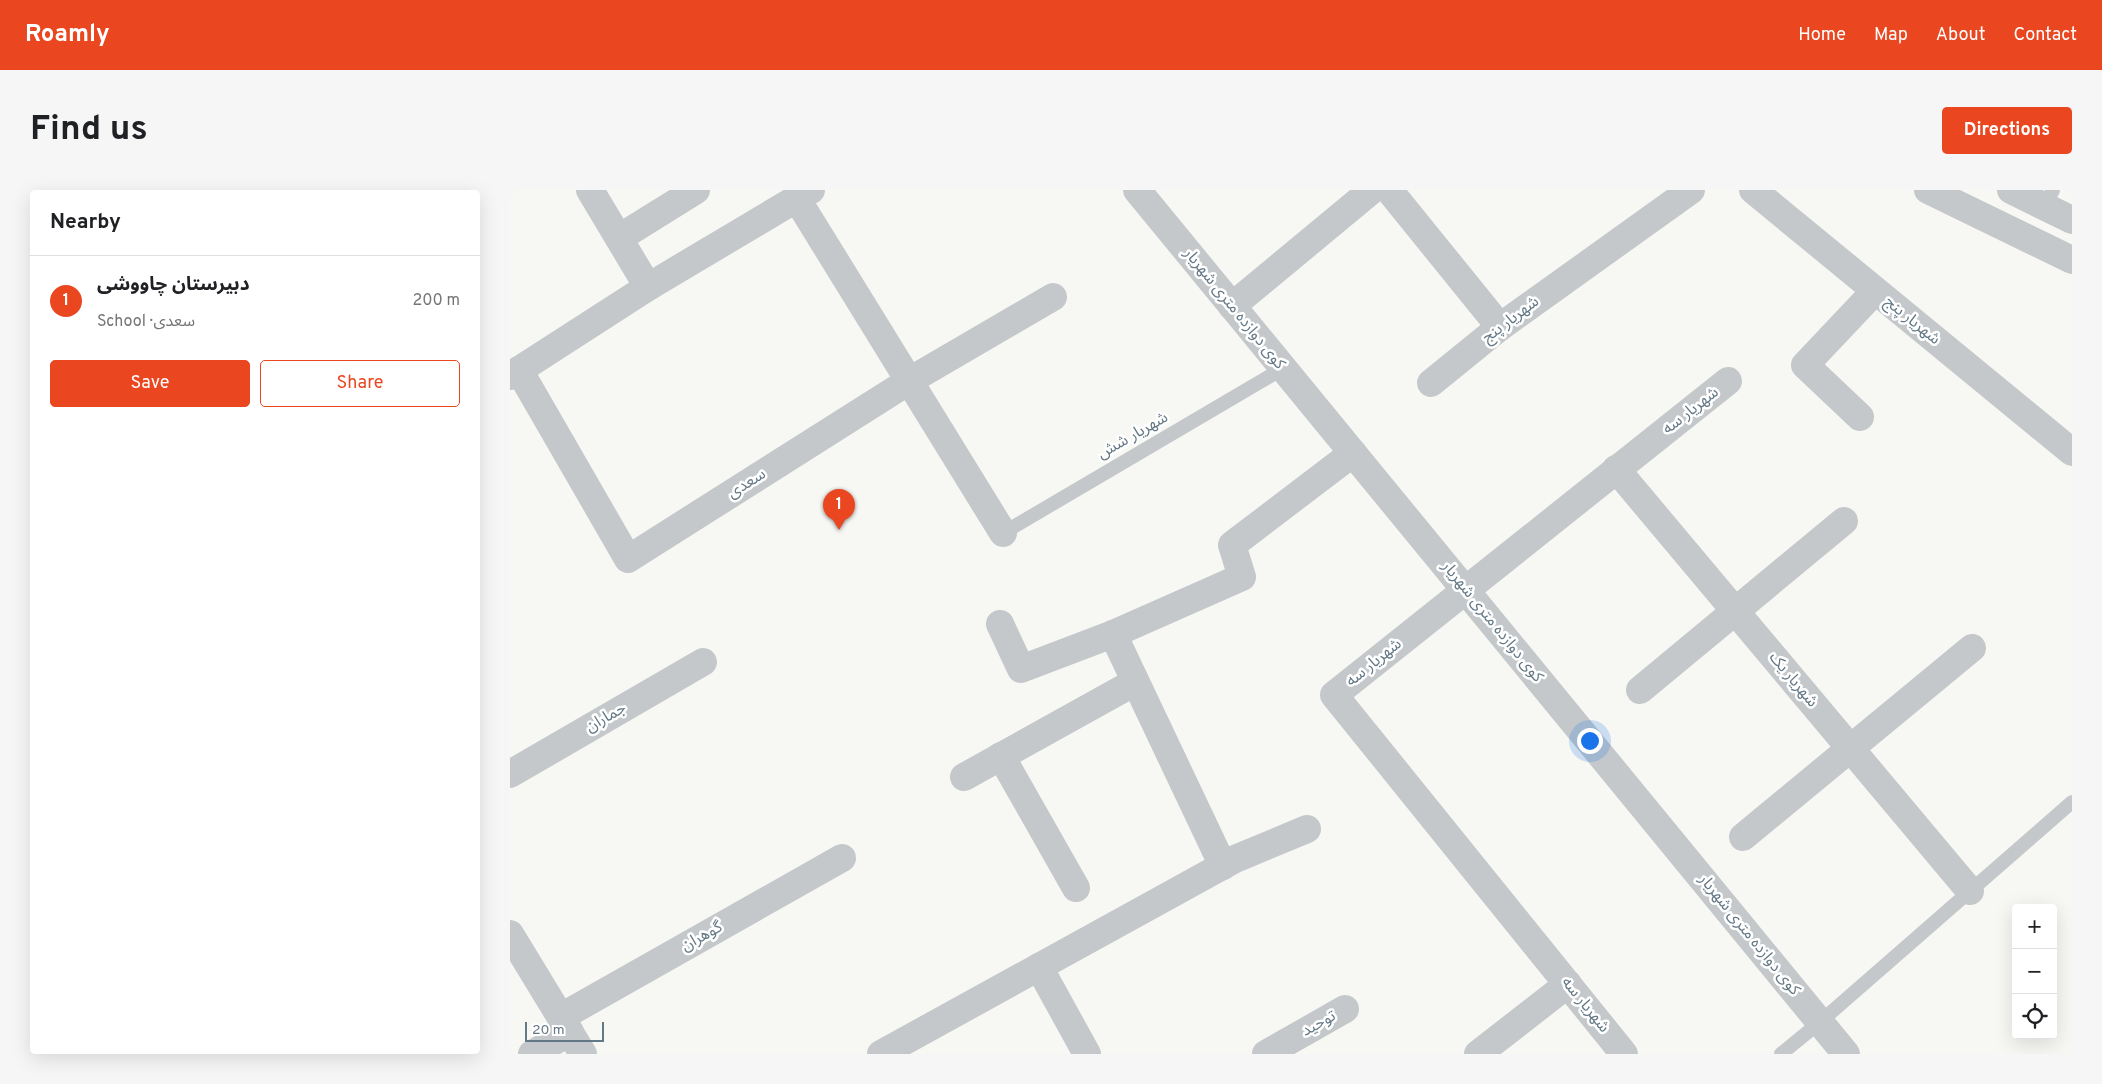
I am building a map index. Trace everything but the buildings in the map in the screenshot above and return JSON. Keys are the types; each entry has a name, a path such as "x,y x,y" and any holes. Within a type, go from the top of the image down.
{"street":[{"path":"590,190 648,287"},
{"path":"619,238 696,190"},
{"name":"کوی دوازده متری شهریار","path":"1137,190 1846,1054"},
{"path":"1232,306 1372,190"},
{"path":"1389,190 1500,328"},
{"name":"شهریار پنج","path":"1432,383 1500,328 1691,190"},
{"name":"شهریار پنج","path":"1753,190 2072,452"},
{"path":"1928,190 2072,260"},
{"path":"2011,190 2049,198 2072,220"},
{"path":"804,194 909,381 1002,533"},
{"name":"سعدی","path":"804,194 648,287 515,373 628,559 909,381 1053,297"},
{"path":"1860,418 1805,365 1875,291"},
{"name":"شهریار سه","path":"1624,1054 1334,695 1728,381"},
{"path":"1000,624 1021,669 1113,634 1242,577 1232,545 1353,453"},
{"name":"شهریار یک","path":"1616,470 1970,892"},
{"path":"1640,690 1844,521"},
{"path":"1113,634 1223,866"},
{"path":"1743,837 1972,648"},
{"name":"جماران","path":"510,774 703,662"},
{"path":"964,776 1135,682"},
{"path":"1001,756 1076,888"},
{"path":"881,1054 1223,866 1307,829"},
{"name":"گوهران","path":"532,1054 571,1034 842,858"},
{"path":"510,934 571,1034"},
{"path":"1039,967 1087,1054"},
{"path":"1478,1054 1568,984"},
{"name":"توحید","path":"1266,1054 1345,1009"}],"lane":[{"name":"شهریار شش","path":"1002,533 1282,369"},
{"path":"1781,1054 2072,802"}],"place":[{"name":"دبیرستان چاووشی","path":"839,530"}]}
